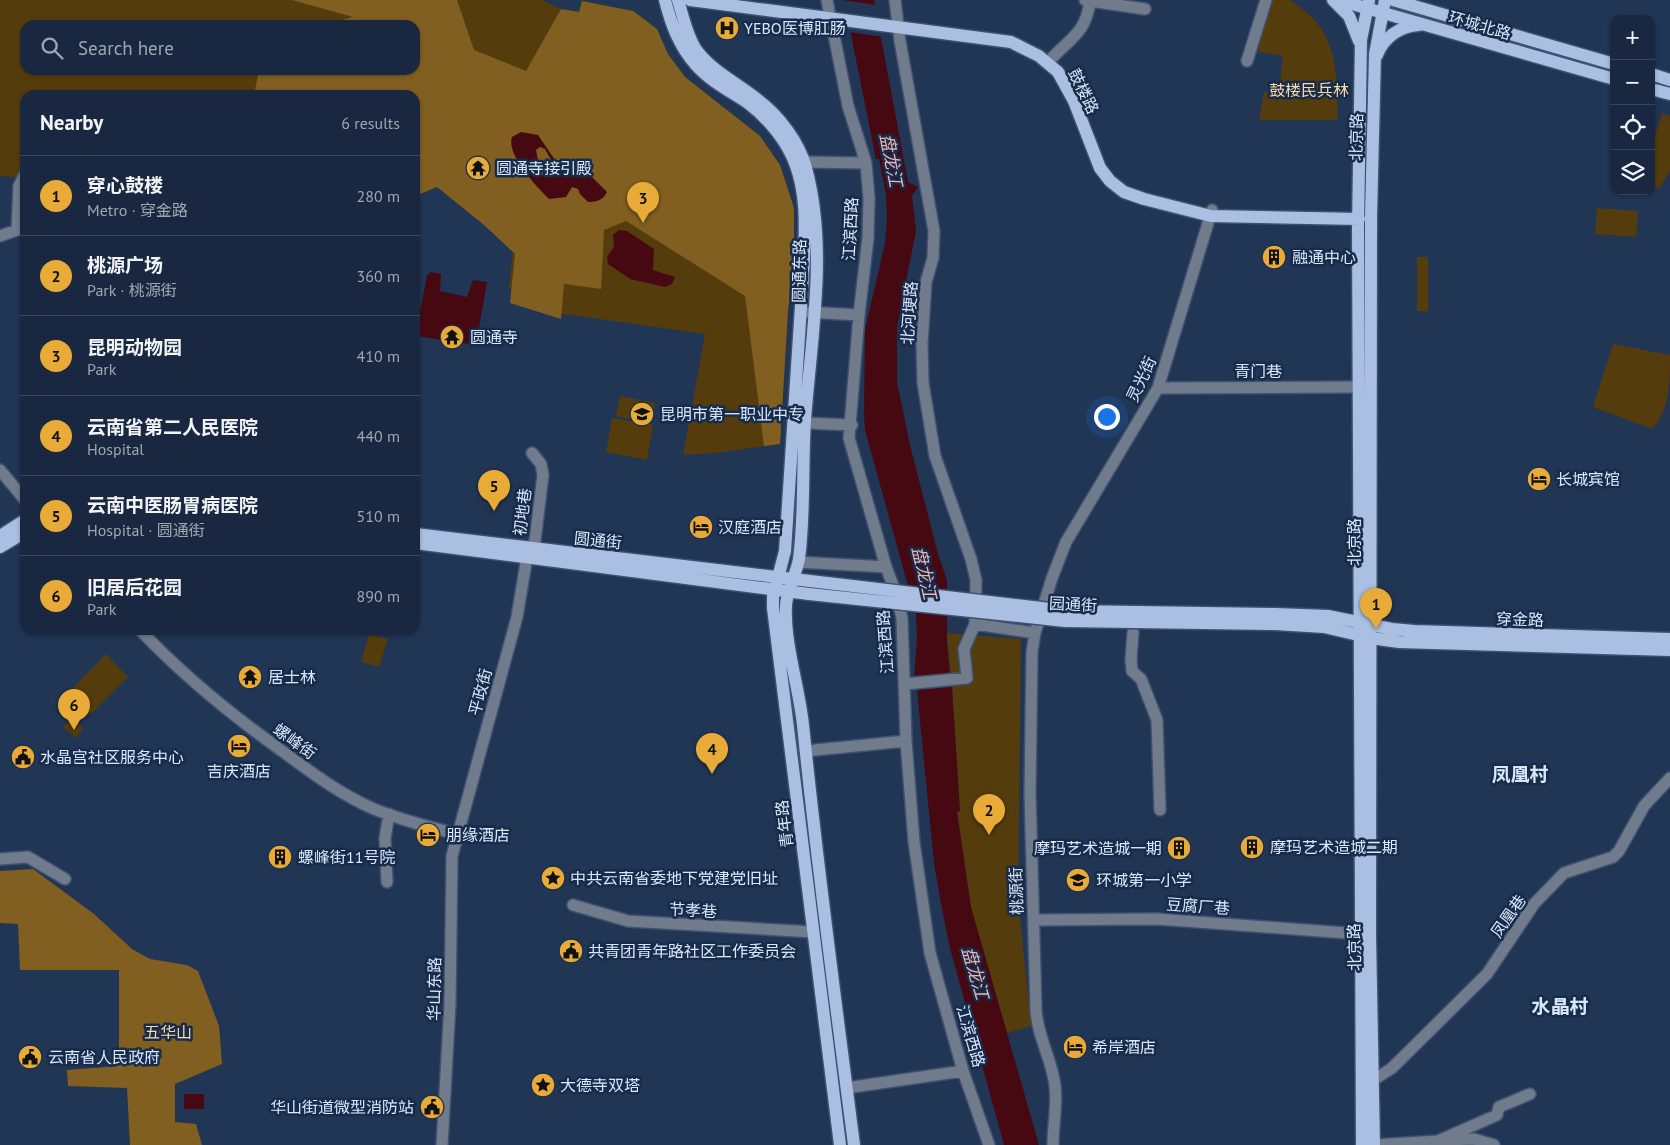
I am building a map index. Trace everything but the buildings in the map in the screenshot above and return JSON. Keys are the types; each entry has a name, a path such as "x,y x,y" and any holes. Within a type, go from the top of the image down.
{"main road":[{"name":"圆通东路","path":"665,0 669,17 687,54 710,78 750,105 768,121 784,142 796,165 806,219 785,551 780,586"},
{"name":"圆通东路","path":"678,0 695,48 723,76 760,101 776,117 792,136 805,162 816,218 814,312 805,423 798,562 792,579"},
{"name":"鼓楼路","path":"690,0 829,10"},
{"name":"鼓楼路","path":"752,0 829,10 845,17 1013,36 1028,42 1052,58 1071,81 1098,152 1114,177 1127,186 1146,193 1212,213"},
{"path":"1333,0 1344,9 1353,23 1358,38 1360,55"},
{"name":"环城北路","path":"1338,0 1383,6 1427,26 1610,78"},
{"name":"环城北路","path":"1393,0 1610,63"},
{"path":"1413,0 1427,10"},
{"name":"北京路","path":"1367,4 1360,55 1359,387 1374,1145"},
{"name":"北京路","path":"1362,1145 1360,934 1371,217 1375,65 1383,6"},
{"name":"鼓楼路","path":"893,23 997,40 1025,47 1050,64 1058,72 1074,102 1093,154 1110,181 1124,192 1144,199 1212,213 1359,216"},
{"path":"1375,65 1382,46 1391,35 1410,26 1427,26"},
{"path":"1655,75 1670,80"},
{"path":"1655,90 1670,94"},
{"path":"0,536 20,523"},
{"path":"0,547 20,535"},
{"name":"圆通街","path":"420,535 530,553 780,586"},
{"name":"圆通街","path":"420,543 530,553"},
{"name":"园通街","path":"780,586 792,579 1068,611 1275,619 1324,627 1365,630"},
{"name":"园通街","path":"780,586 809,594 1065,621 1275,619"},
{"name":"青年路","path":"780,586 786,607 854,1145"},
{"name":"青年路","path":"780,586 773,608 840,1145"},
{"name":"穿金路","path":"1365,630 1670,640"},
{"name":"穿金路","path":"1365,630 1399,642 1670,650"}],"street":[{"name":"北河埂路","path":"895,0 893,23 934,231 933,258 926,282 922,344 923,383 935,456 971,559 976,580 975,624"},
{"path":"1052,58 1076,36 1084,24 1087,0 1144,9"},
{"path":"1247,61 1266,0"},
{"name":"江滨西路","path":"829,10 848,106 866,163 869,198 868,238 859,315 852,425 849,438 886,567 898,596 902,618 909,683 906,741 914,842 930,953 963,1071 990,1145"},
{"path":"805,162 866,163"},
{"path":"0,236 17,230 18,186 20,183"},
{"name":"灵光街","path":"1035,632 1052,578 1066,542 1158,388 1212,213"},
{"path":"801,312 859,315"},
{"name":"青门巷","path":"1158,388 1359,387"},
{"path":"805,423 852,425"},
{"name":"初地巷","path":"530,553 544,475 540,464 532,453"},
{"path":"0,470 20,494"},
{"name":"平政街","path":"457,834 517,617 530,553"},
{"path":"798,562 886,567"},
{"path":"909,683 968,678 964,650 975,624 1035,632"},
{"name":"桃源街","path":"1035,632 1032,652 1030,794 1037,1024 1053,1076 1055,1097 1053,1145"},
{"path":"1133,633 1132,671 1141,679 1156,720 1160,810"},
{"name":"螺峰街","path":"145,635 239,721 318,778 368,806 411,823 457,834"},
{"path":"805,751 906,741"},
{"name":"凤凰巷","path":"1372,1081 1392,1068 1488,974 1534,904 1564,873 1613,856 1619,851 1644,806 1670,778"},
{"path":"387,882 385,838 389,814"},
{"name":"华山东路","path":"442,1145 450,1004 450,875 457,834"},
{"path":"0,859 28,857 64,879"},
{"name":"节孝巷","path":"573,905 638,922 813,932"},
{"name":"豆腐厂巷","path":"1034,920 1156,919 1360,934"},
{"path":"846,1088 963,1071"},
{"path":"1438,1140 1488,1120 1497,1115 1499,1107 1530,1094"},
{"path":"1374,1145 1474,1139 1494,1145"}],"green space":[{"path":"0,0 542,0 561,9 579,12 582,1 633,11 657,29 668,54 685,77 760,136 780,165 794,208 794,266 788,310 780,444 715,453 683,455 705,334 557,313 509,288 514,238 437,187 420,192 420,90 20,90 20,173 18,177 0,176"},
{"path":"292,0 457,0 474,50 526,71 561,9 579,12 582,1 633,11 657,29 668,54 685,77 760,136 780,165 794,208 794,266 788,310 780,444 764,446 745,296 626,221 604,230 601,289 564,284 561,319 510,303 515,254 484,225 437,187 420,194 420,90 255,90 258,75 420,75 420,20 342,20 353,17"},
{"name":"鼓楼民兵林","path":"1270,0 1292,1 1314,19 1323,31 1329,44 1336,73 1337,120 1259,120 1264,92 1279,93 1283,56 1256,51"},
{"path":"1662,113 1670,116 1670,170 1659,189 1655,186 1655,136"},
{"path":"1597,208 1638,211 1636,237 1595,234"},
{"path":"1417,257 1428,257 1428,311 1417,311"},
{"path":"1613,344 1670,355 1666,404 1658,422 1652,429 1593,407"},
{"path":"620,396 655,403 651,423 616,416"},
{"path":"612,418 653,425 647,460 606,452"},
{"path":"947,633 1021,639 1018,897 1031,1026 1007,1033 971,908 957,811 960,811 952,687 954,686 953,673 950,673"},
{"path":"369,635 388,639 379,667 361,662"},
{"path":"106,654 128,677 90,715 75,700 80,694 66,707 60,701"},
{"path":"73,717 83,728 76,738 63,727"},
{"name":"五华山","path":"33,869 94,914 132,949 150,959 187,965 198,971 219,1026 222,1064 175,1084 175,1122 196,1124 202,1145 130,1145 127,1088 68,1086 67,1070 119,1066 119,970 20,970 18,924 0,923 0,871"}],"water":[{"name":"盘龙江","path":"844,0 874,0 908,182 918,187 912,196 916,231 897,327 897,382 910,445 938,554 947,580 947,642 950,673 914,677 917,638 916,615 865,430 865,330 885,243 886,195 879,159 876,159"},
{"path":"521,132 538,135 555,160 592,177 607,192 604,197 594,202 588,202 578,189 572,187 566,197 549,199 523,170 513,152 512,137","holes":["540,147 545,149 555,167 547,175 541,175 536,150"]},
{"path":"619,230 627,231 654,249 653,270 675,277 672,284 665,287 630,279 608,264 607,257 614,247 613,235"},
{"path":"431,272 441,274 440,291 467,297 473,280 487,282 476,345 420,336 420,312 427,275"},
{"name":"盘龙江","path":"952,687 960,811 957,812 971,907 1039,1145 1004,1145 950,948 942,909 934,863 917,690"},
{"path":"184,1094 204,1094 204,1109 184,1109"}],"pier":[{"path":"842,0 877,5 884,37 848,32"}],"place":[{"name":"YEBO医博肛肠","path":"727,28"},
{"name":"圆通寺接引殿","path":"478,168"},
{"name":"昆明动物园","path":"643,223"},
{"name":"融通中心","path":"1274,257"},
{"name":"圆通寺","path":"452,337"},
{"name":"昆明市第一职业中专","path":"642,414"},
{"name":"长城宾馆","path":"1539,479"},
{"name":"云南中医肠胃病医院","path":"494,511"},
{"name":"汉庭酒店","path":"701,527"},
{"name":"穿心鼓楼","path":"1376,629"},
{"name":"居士林","path":"250,677"},
{"name":"旧居后花园","path":"74,730"},
{"name":"吉庆酒店","path":"239,746"},
{"name":"水晶宫社区服务中心","path":"23,757"},
{"name":"云南省第二人民医院","path":"712,774"},
{"name":"朋缘酒店","path":"428,835"},
{"name":"桃源广场","path":"989,835"},
{"name":"摩玛艺术造城二期","path":"1252,847"},
{"name":"摩玛艺术造城一期","path":"1179,848"},
{"name":"螺峰街11号院","path":"280,857"},
{"name":"中共云南省委地下党建党旧址","path":"553,878"},
{"name":"环城第一小学","path":"1078,880"},
{"name":"共青团青年路社区工作委员会","path":"571,951"},
{"name":"希岸酒店","path":"1075,1047"},
{"name":"云南省人民政府","path":"30,1057"},
{"name":"大德寺双塔","path":"543,1085"},
{"name":"华山街道微型消防站","path":"432,1107"}],"district":[{"name":"凤凰村","path":"1520,774"},
{"name":"水晶村","path":"1560,1006"}]}
